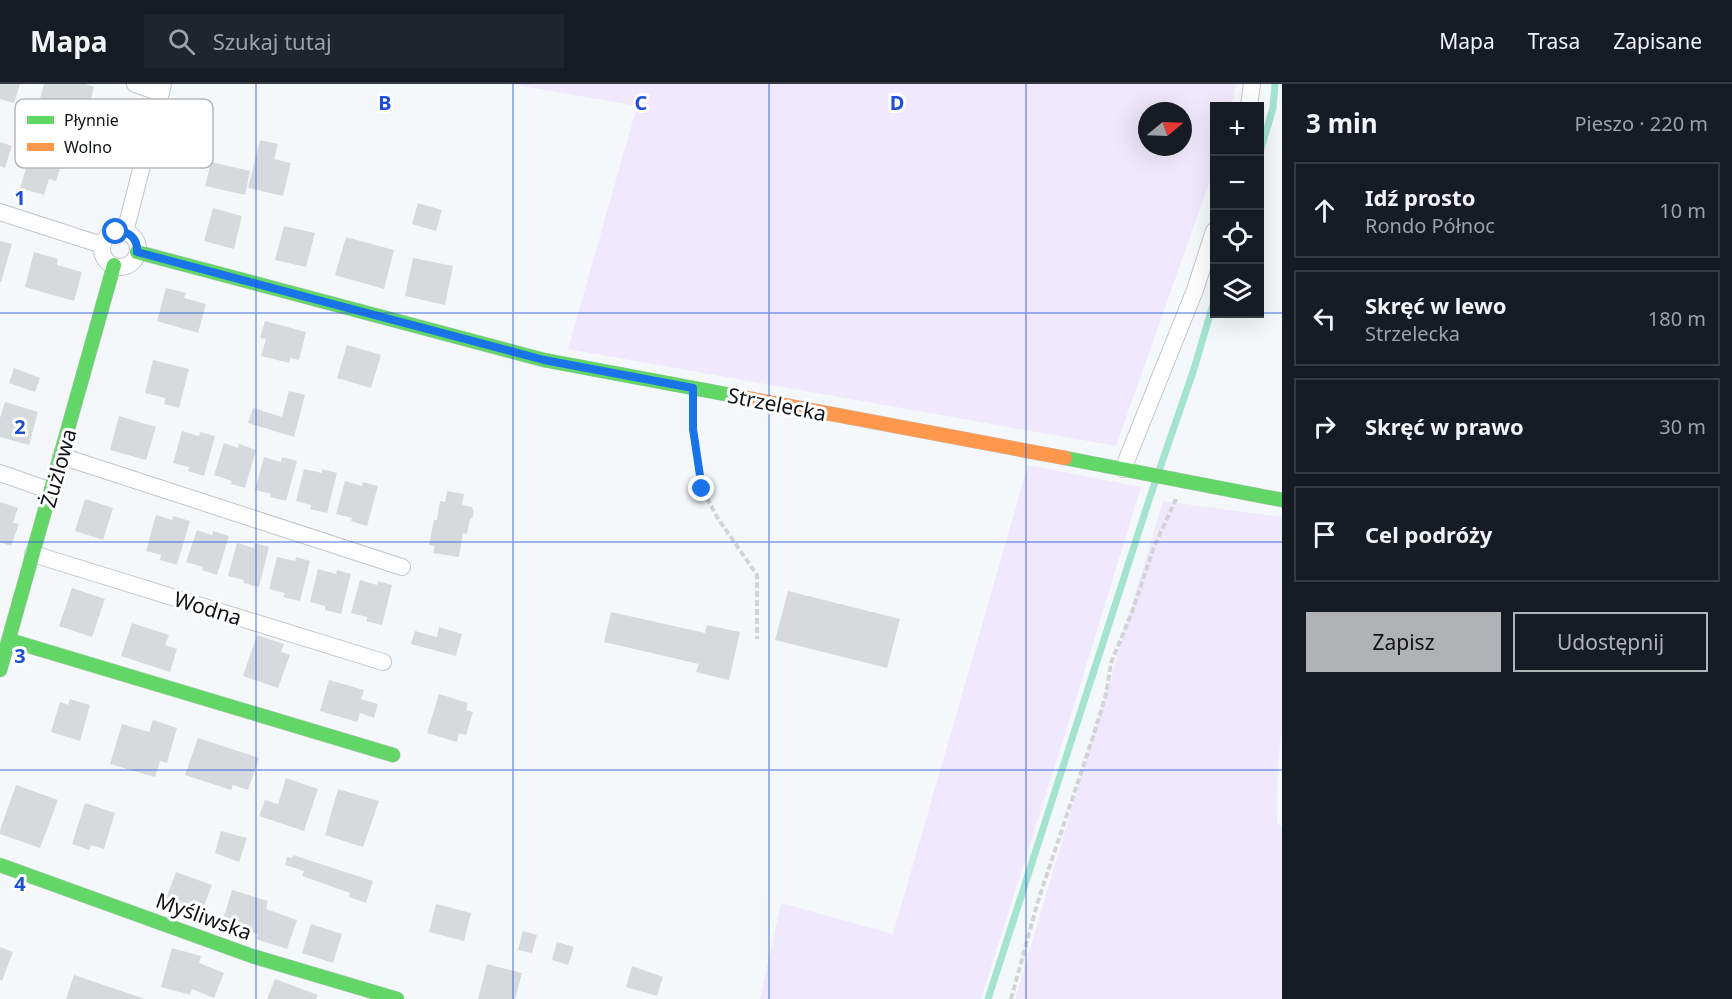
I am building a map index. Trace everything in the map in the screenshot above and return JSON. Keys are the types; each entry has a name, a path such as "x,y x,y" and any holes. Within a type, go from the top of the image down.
{"street":[{"path":"135,84 162,88"},
{"path":"1250,102 1252,84"},
{"path":"125,232 141,168"},
{"path":"0,212 102,245"},
{"path":"125,232 135,240 137,252 132,261 119,267 107,261 102,245 111,234 125,232"},
{"path":"1130,470 1210,247"},
{"name":"Strzelecka","path":"137,252 544,360 1282,500"},
{"name":"Żużlowa","path":"0,670 114,265"},
{"path":"61,456 402,567"},
{"path":"0,473 51,491"},
{"name":"Wodna","path":"33,554 383,662"},
{"path":"9,640 393,755"},
{"name":"Myśliwska","path":"0,865 252,956 397,999"}],"path":[{"path":"693,388 693,429 702,489 717,517 758,575 757,639"},
{"path":"1011,999 1038,901 1106,694 1111,663 1132,612 1154,547 1176,501 1176,479"}],"shaded area":[{"path":"511,84 1236,84 1232,102 1210,102 1210,180 1116,446 568,349 637,106"},
{"path":"1028,465 1141,487 981,999 760,999 781,903 893,934"},
{"path":"1163,501 1282,517 1282,731 1278,761 1277,823 1282,826 1282,999 1015,999"}],"building":[{"path":"0,84 20,84 14,103 0,99"},
{"path":"44,84 85,84 94,87 91,99 40,99"},
{"path":"260,140 278,144 274,159 291,163 283,196 248,188"},
{"path":"0,142 12,146 5,168 0,166"},
{"path":"213,162 250,171 245,195 205,186"},
{"path":"26,168 60,168 56,181 49,179 44,195 20,188"},
{"path":"418,203 442,210 436,231 412,224"},
{"path":"213,208 242,216 234,249 204,241"},
{"path":"284,226 315,233 306,267 275,260"},
{"path":"346,237 394,250 384,289 335,275"},
{"path":"0,241 12,244 1,282 0,282"},
{"path":"34,252 58,259 57,265 82,272 74,301 25,287"},
{"path":"413,258 453,266 445,305 405,296"},
{"path":"166,288 186,293 184,298 206,304 198,333 157,321"},
{"path":"265,321 306,332 299,360 290,358 289,363 261,356 266,339 260,338"},
{"path":"347,345 381,355 371,388 337,378"},
{"path":"153,360 189,369 179,408 164,404 165,398 145,393"},
{"path":"14,368 40,378 35,392 9,383"},
{"path":"289,391 305,395 294,437 248,423 253,408 282,417"},
{"path":"5,402 38,412 29,445 0,437 0,418"},
{"path":"119,416 156,427 146,460 110,450"},
{"path":"182,431 199,436 200,432 215,436 204,476 188,471 189,467 173,463"},
{"path":"224,443 238,448 239,444 256,450 245,488 214,475"},
{"path":"264,457 281,462 282,457 297,461 286,501 255,490"},
{"path":"304,469 322,473 322,469 337,473 327,513 310,509 311,505 296,501"},
{"path":"345,481 362,486 363,482 378,486 367,526 351,521 352,518 336,514"},
{"path":"447,491 464,494 462,505 472,507 474,512 467,534 463,533 459,557 433,553 435,546 429,545 440,501 445,502"},
{"path":"85,499 113,508 103,540 75,531"},
{"path":"0,502 18,508 13,523 19,524 11,546 0,542"},
{"path":"156,515 172,520 173,516 190,521 177,565 160,560 161,555 146,551"},
{"path":"197,530 212,535 213,531 229,536 217,575 202,570 203,567 186,562"},
{"path":"237,543 254,548 255,543 269,547 259,587 228,576"},
{"path":"277,557 295,561 296,557 310,561 300,601 283,597 285,593 269,589"},
{"path":"318,569 336,574 337,570 351,574 341,614 325,610 325,606 310,602"},
{"path":"360,580 377,585 378,581 392,585 382,625 366,621 367,617 351,613"},
{"path":"72,588 105,599 92,637 59,626"},
{"path":"788,591 900,619 887,668 775,640"},
{"path":"611,612 705,633 707,625 740,632 729,680 696,672 699,664 604,642"},
{"path":"132,623 169,635 165,645 177,649 170,672 121,656"},
{"path":"439,627 462,634 456,656 411,644 415,631 437,637"},
{"path":"257,635 284,644 281,652 290,655 278,688 243,676"},
{"path":"329,680 364,690 361,699 378,704 374,718 360,713 357,722 320,711"},
{"path":"439,694 468,703 466,710 473,712 466,735 459,733 457,742 427,733"},
{"path":"70,699 90,705 80,741 51,732 60,702 68,705"},
{"path":"153,720 177,728 167,763 160,761 155,777 110,764 122,724 149,732"},
{"path":"198,738 259,758 248,790 233,785 231,790 185,775"},
{"path":"286,778 318,789 304,831 259,816 265,800 278,804"},
{"path":"16,785 58,800 40,848 0,834"},
{"path":"338,789 379,801 363,847 325,835"},
{"path":"85,803 115,813 104,849 91,845 89,850 72,844"},
{"path":"221,831 247,838 239,862 215,853"},
{"path":"293,855 373,881 366,903 349,897 350,893 302,876 304,871 285,865 287,857 292,858"},
{"path":"176,872 212,885 199,919 163,906"},
{"path":"232,890 268,901 266,909 297,920 287,949 256,939 258,934 222,923"},
{"path":"436,904 471,913 464,941 429,932"},
{"path":"311,924 342,934 333,963 302,953"},
{"path":"523,931 537,935 532,953 518,950"},
{"path":"557,942 574,947 568,965 552,960"},
{"path":"0,947 13,952 2,981 0,980"},
{"path":"172,948 201,956 199,963 224,973 214,998 192,989 190,995 161,987"},
{"path":"487,964 522,973 515,999 478,999"},
{"path":"632,966 663,977 657,996 626,987"},
{"path":"74,975 145,999 66,999"},
{"path":"275,979 318,995 316,999 267,999"}],"waterway":[{"path":"1264,138 1273,108 1275,84"},
{"path":"988,999 1210,315"}],"traffic: fast":[{"path":"137,252 544,360 736,396"},
{"path":"0,670 114,265"},
{"path":"1065,458 1282,500"},
{"path":"9,640 393,755"},
{"path":"0,865 252,956 397,999"}],"traffic: slow":[{"path":"736,396 1065,458"}],"route":[{"path":"116,232 125,232 133,236 137,244 137,252 544,360 693,388 693,429 702,489"}]}
